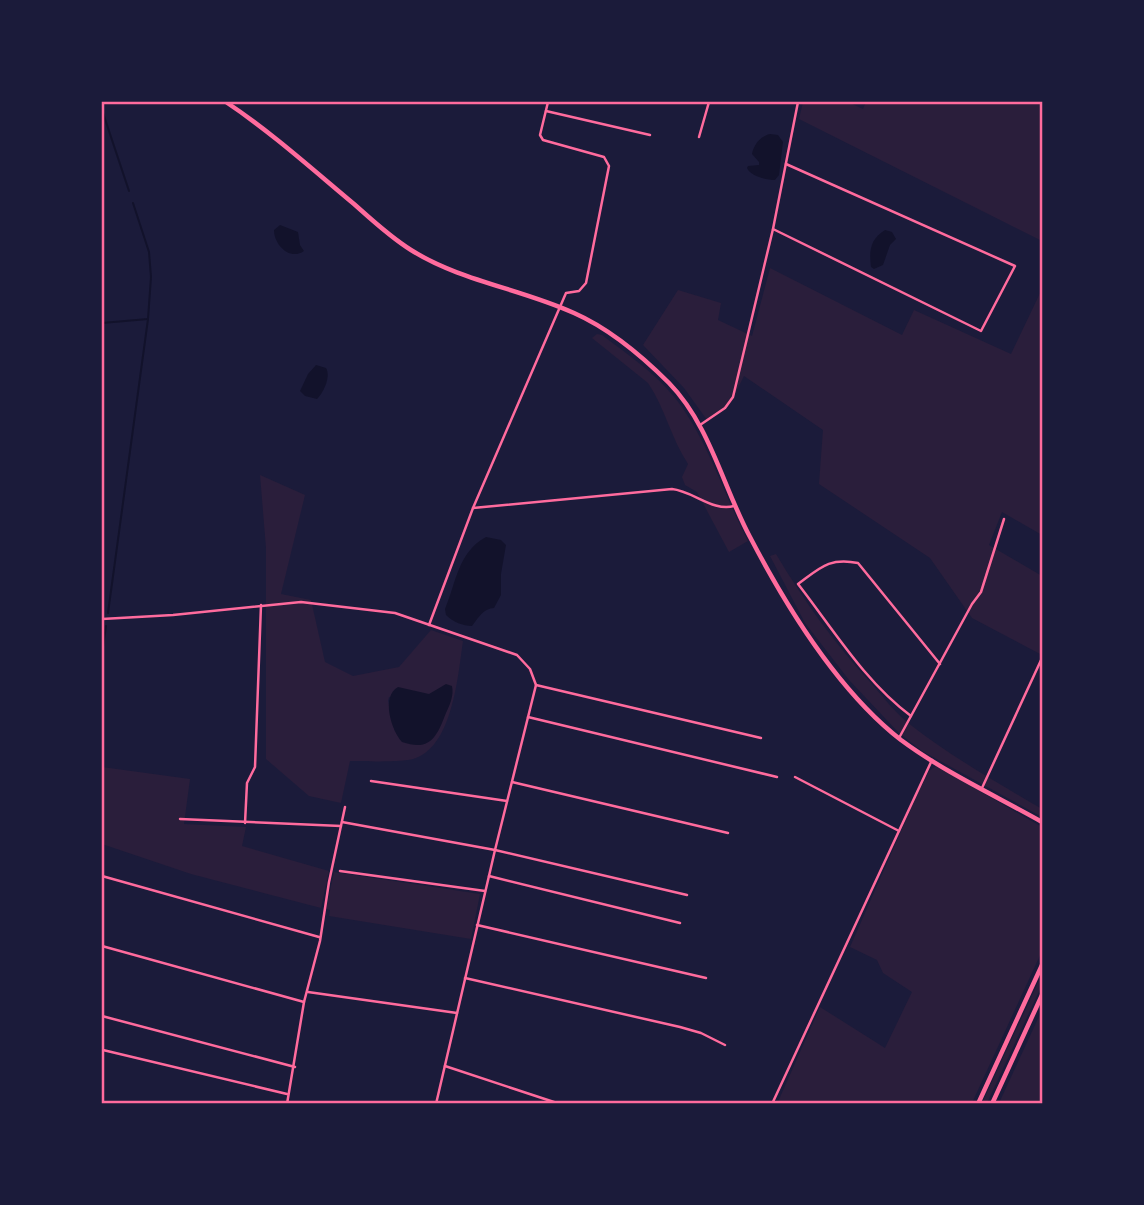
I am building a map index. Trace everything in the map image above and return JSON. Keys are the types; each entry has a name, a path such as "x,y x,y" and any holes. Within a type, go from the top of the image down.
{"main road":[{"path":"226,102 266,131 411,251 443,266 561,307 595,324 656,371 682,398 699,425 735,506 770,575 831,666 899,738 932,760 1042,822"},
{"path":"978,1104 1042,965"},
{"path":"992,1104 1042,995"}],"street":[{"path":"429,625 473,508 566,293 579,291 586,283 610,166 604,157 543,141 540,135 548,102"},
{"path":"698,137 709,102"},
{"path":"699,425 725,408 733,397 798,102"},
{"path":"546,111 650,135"},
{"path":"772,229 981,331 1015,266 786,164"},
{"path":"473,508 672,489 685,491 723,508 735,506"},
{"path":"899,738 981,592 1004,519"},
{"path":"911,716 860,666 799,584 823,565 842,559 858,563 940,664"},
{"path":"102,619 300,602 368,608 395,614 517,655 527,664 536,685 436,1104"},
{"path":"245,823 247,783 255,767 261,605"},
{"path":"982,788 1042,658"},
{"path":"536,685 761,738"},
{"path":"528,717 777,777"},
{"path":"772,1104 932,760"},
{"path":"794,777 899,831"},
{"path":"371,781 507,801"},
{"path":"512,782 728,833"},
{"path":"287,1104 304,1002 345,807"},
{"path":"180,819 341,824 495,850 687,895"},
{"path":"340,871 485,891"},
{"path":"102,876 319,937"},
{"path":"489,876 680,923"},
{"path":"477,925 706,978"},
{"path":"102,946 304,1002"},
{"path":"465,978 680,1027 725,1045"},
{"path":"307,992 457,1013"},
{"path":"102,1016 295,1067"},
{"path":"103,1050 288,1095"},
{"path":"445,1066 560,1104"}],"shaded area":[{"path":"803,102 848,102 863,109 866,102 1042,102 1042,241 799,119"},
{"path":"770,134 778,135 783,142 779,175 775,180 755,175 747,168 759,165 752,154 753,150 761,139"},
{"path":"280,225 298,232 304,251 299,254 288,253 280,246 274,230"},
{"path":"885,230 892,232 896,239 890,245 883,265 874,269 871,267 870,256 872,246 876,237"},
{"path":"770,268 902,335 914,310 1011,354 1042,289 1042,535 1002,512 989,545 1042,576 1042,655 972,618 930,558 819,484 823,430 744,376 730,404 707,420 684,388 643,345 678,290 721,303 718,320 752,336"},
{"path":"597,334 640,364 675,398 697,431 748,541 729,552 697,492 685,485 682,477 688,464 648,383 592,338"},
{"path":"316,365 326,368 328,375 317,399 305,396 300,391"},
{"path":"260,475 305,495 281,594 311,600 325,662 353,676 399,667 431,630 463,641 452,707 438,739 428,750 410,760 350,761 341,803 309,796 266,759 266,548","holes":["433,694 395,732 389,697"]},
{"path":"486,537 501,540 506,545 501,595 494,608 484,612 472,626 455,622 446,615 445,609 459,569 469,551"},
{"path":"776,554 832,637 890,706 912,726 959,759 1042,809 1042,817 922,751 899,733 849,680 805,623 770,556"},
{"path":"446,684 452,686 452,697 436,735 432,740 420,745 402,742 391,722 389,705 393,691 398,687 429,694"},
{"path":"936,766 1042,827 1042,951 972,1103 777,1104 820,1007 885,1048 912,992 883,973 877,960 850,947 917,795 929,771"},
{"path":"102,767 190,779 184,824 246,827 242,846 329,871 321,908 191,874 102,844"},
{"path":"334,872 480,894 471,939 329,916 330,910 326,909"},
{"path":"1042,974 1042,985 987,1103 982,1103"},
{"path":"1042,1010 1042,1103 999,1103"}],"waterway":[{"path":"102,110 129,191"},
{"path":"108,613 148,319 151,277 149,252 133,203"},
{"path":"102,323 148,319"},
{"path":"102,653 106,626"}]}
